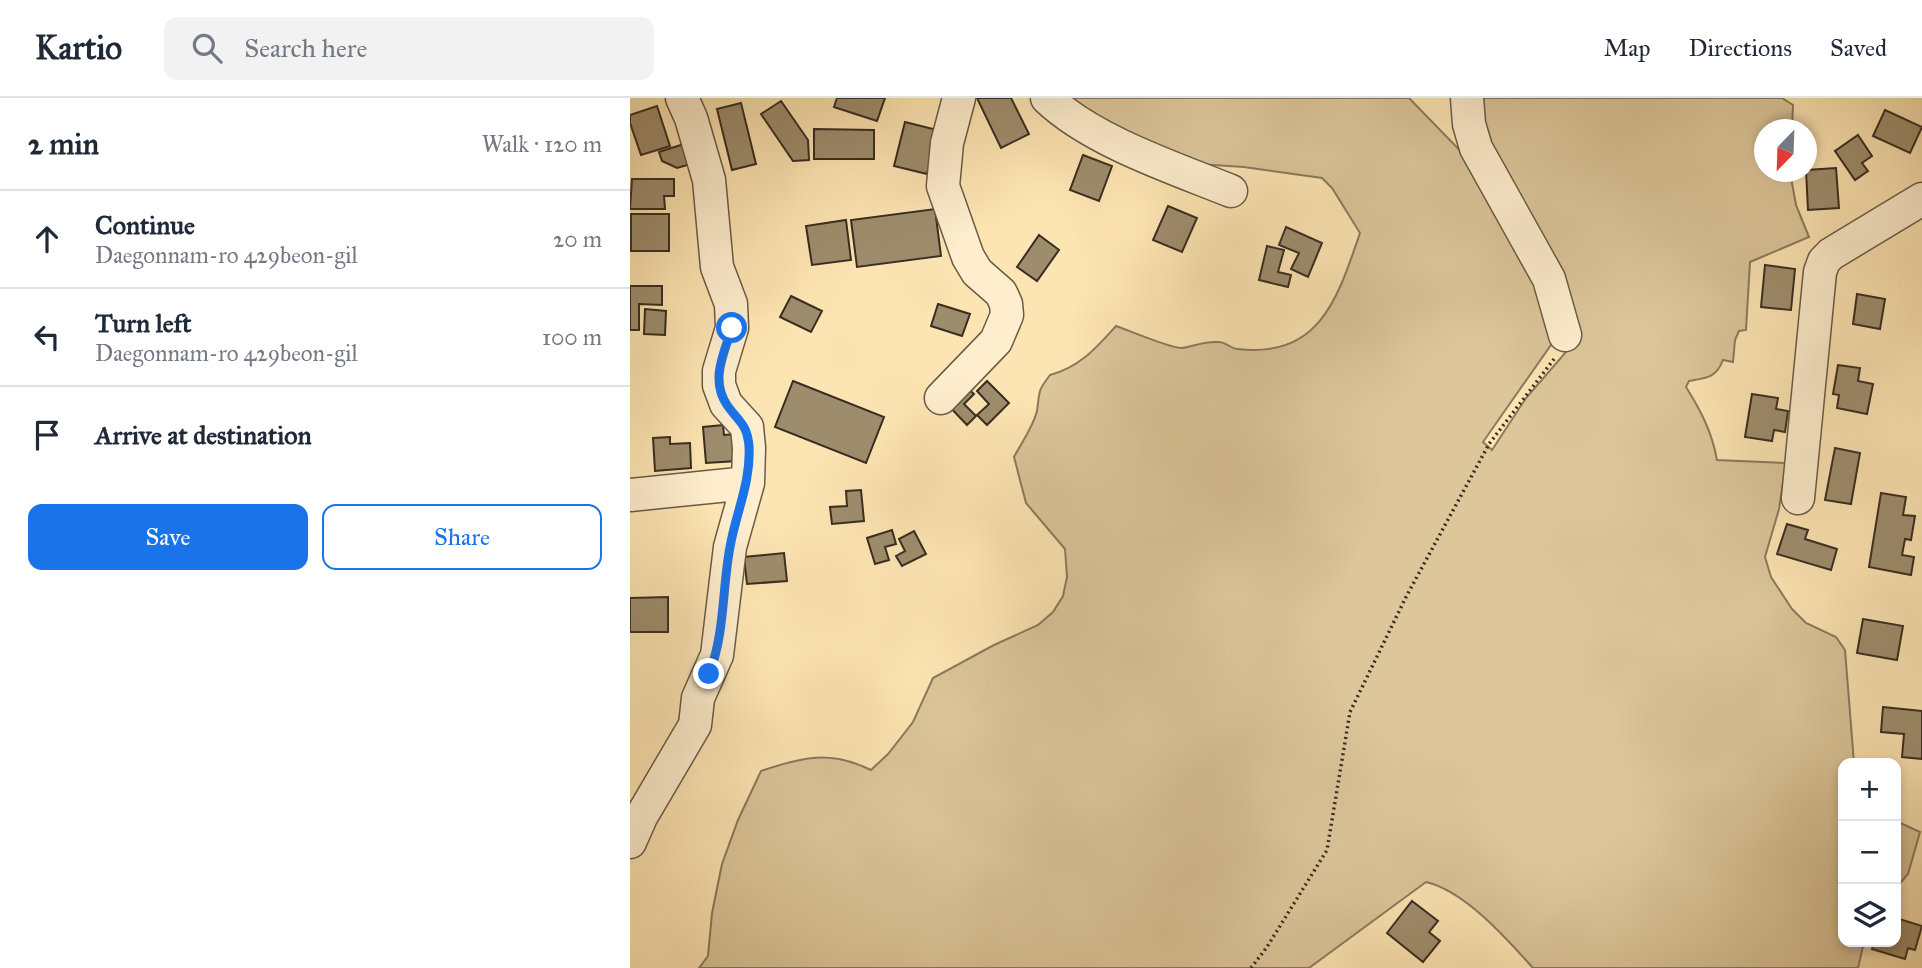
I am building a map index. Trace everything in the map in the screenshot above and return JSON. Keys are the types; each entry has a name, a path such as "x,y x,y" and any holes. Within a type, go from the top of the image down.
{"lane":[{"path":"630,842 641,817 695,726 698,698 717,655 730,547 748,483 747,427 726,404 719,385 719,371 732,328 731,304 717,267 709,180 691,118 682,98"},
{"path":"941,398 996,341 1007,315 1001,293 977,272 968,257 943,186 947,143 959,98"},
{"path":"1047,98 1069,116 1111,140 1231,191"},
{"path":"1467,98 1469,124 1476,148 1549,279 1565,335"},
{"path":"1798,498 1820,272 1824,261 1842,246 1922,199"},
{"path":"630,495 748,483"}],"path":[{"path":"1251,968 1327,850 1350,712 1406,597 1489,444 1560,352 1565,335"}],"shaded area":[{"path":"1062,98 1409,98 1480,171 1533,259 1553,342 1483,442 1492,450 1526,398 1566,352 1569,341 1498,170 1477,98 1782,98 1793,105 1792,119 1754,119 1754,182 1792,182 1796,205 1809,237 1750,262 1746,330 1739,331 1735,340 1733,362 1723,360 1714,374 1689,381 1686,387 1705,422 1717,460 1786,463 1779,509 1765,557 1771,577 1792,609 1806,623 1836,637 1845,650 1854,758 1838,758 1838,947 1863,947 1858,968 1533,968 1498,930 1470,906 1456,895 1426,882 1309,968 699,968 708,956 712,913 722,864 738,820 761,771 816,758 842,760 871,770 888,754 913,722 933,678 1038,625 1053,612 1063,596 1067,577 1065,549 1026,503 1014,457 1033,423 1040,392 1050,375 1079,362 1116,326 1177,348 1219,342 1235,349 1266,350 1289,344 1307,334 1322,319 1333,300 1360,233 1332,188 1322,178 1244,167 1197,164 1163,151"},
{"path":"1901,823 1920,832 1908,874 1901,882"}],"building":[{"path":"837,98 885,98 877,121 834,107"},
{"path":"977,98 1011,98 1029,134 1001,148"},
{"path":"781,101 808,140 809,160 793,161 761,114"},
{"path":"741,103 756,164 732,170 717,109"},
{"path":"657,106 670,146 641,155 630,123 630,115"},
{"path":"1885,110 1922,127 1910,153 1873,136"},
{"path":"905,122 937,130 927,174 894,166"},
{"path":"814,129 874,130 874,159 814,159"},
{"path":"1858,135 1872,156 1862,163 1868,171 1855,180 1835,151"},
{"path":"687,143 694,163 677,168 662,161 659,152"},
{"path":"1083,155 1112,166 1099,201 1070,190"},
{"path":"1836,168 1839,208 1808,210 1807,182 1817,182 1817,169"},
{"path":"632,179 674,179 674,196 664,196 665,209 630,209"},
{"path":"1168,206 1197,218 1182,252 1153,240"},
{"path":"935,209 941,256 857,267 851,220"},
{"path":"631,214 669,214 669,251 631,251"},
{"path":"846,220 851,260 812,265 806,226"},
{"path":"1286,227 1322,243 1308,277 1291,269 1299,253 1279,245"},
{"path":"1039,235 1059,250 1037,281 1017,267"},
{"path":"1267,246 1284,250 1278,272 1291,275 1288,287 1259,280"},
{"path":"1765,265 1795,269 1791,310 1761,307"},
{"path":"630,286 662,286 662,305 639,304 639,330 630,330"},
{"path":"1857,294 1885,299 1880,329 1853,324"},
{"path":"791,296 822,311 811,332 780,317"},
{"path":"938,304 970,314 962,336 931,326"},
{"path":"645,309 666,311 665,335 644,334"},
{"path":"1838,365 1860,368 1858,381 1873,384 1867,414 1837,408 1839,395 1833,394"},
{"path":"793,381 884,417 866,463 775,427"},
{"path":"987,381 1009,403 987,425 977,415 989,404 977,391"},
{"path":"964,385 974,394 964,404 976,416 967,425 946,403"},
{"path":"1752,394 1778,398 1776,409 1788,411 1785,432 1774,430 1772,441 1745,437"},
{"path":"723,425 724,435 735,434 737,461 706,463 703,427"},
{"path":"670,437 670,444 690,443 691,468 655,471 653,438"},
{"path":"1835,448 1860,453 1851,504 1825,500"},
{"path":"861,490 864,521 832,524 830,507 847,506 846,491"},
{"path":"1881,493 1906,497 1903,515 1915,516 1911,540 1905,539 1902,555 1914,557 1911,575 1869,567"},
{"path":"1787,524 1808,530 1805,539 1837,549 1831,570 1777,554"},
{"path":"892,530 896,544 885,547 889,560 875,564 867,538"},
{"path":"914,531 926,554 902,566 896,556 905,551 899,539"},
{"path":"784,553 787,581 747,584 744,557"},
{"path":"668,597 668,632 630,632 630,598"},
{"path":"1863,619 1903,626 1897,660 1857,653"},
{"path":"1883,707 1922,711 1922,759 1902,757 1904,734 1881,732"},
{"path":"1412,901 1438,921 1429,932 1440,941 1423,962 1387,933"},
{"path":"1901,920 1922,926 1915,950 1908,948 1905,959 1872,949 1901,947"}],"route":[{"path":"709,674 717,655 730,547 748,483 747,427 726,404 719,385 719,371 732,328"}]}
